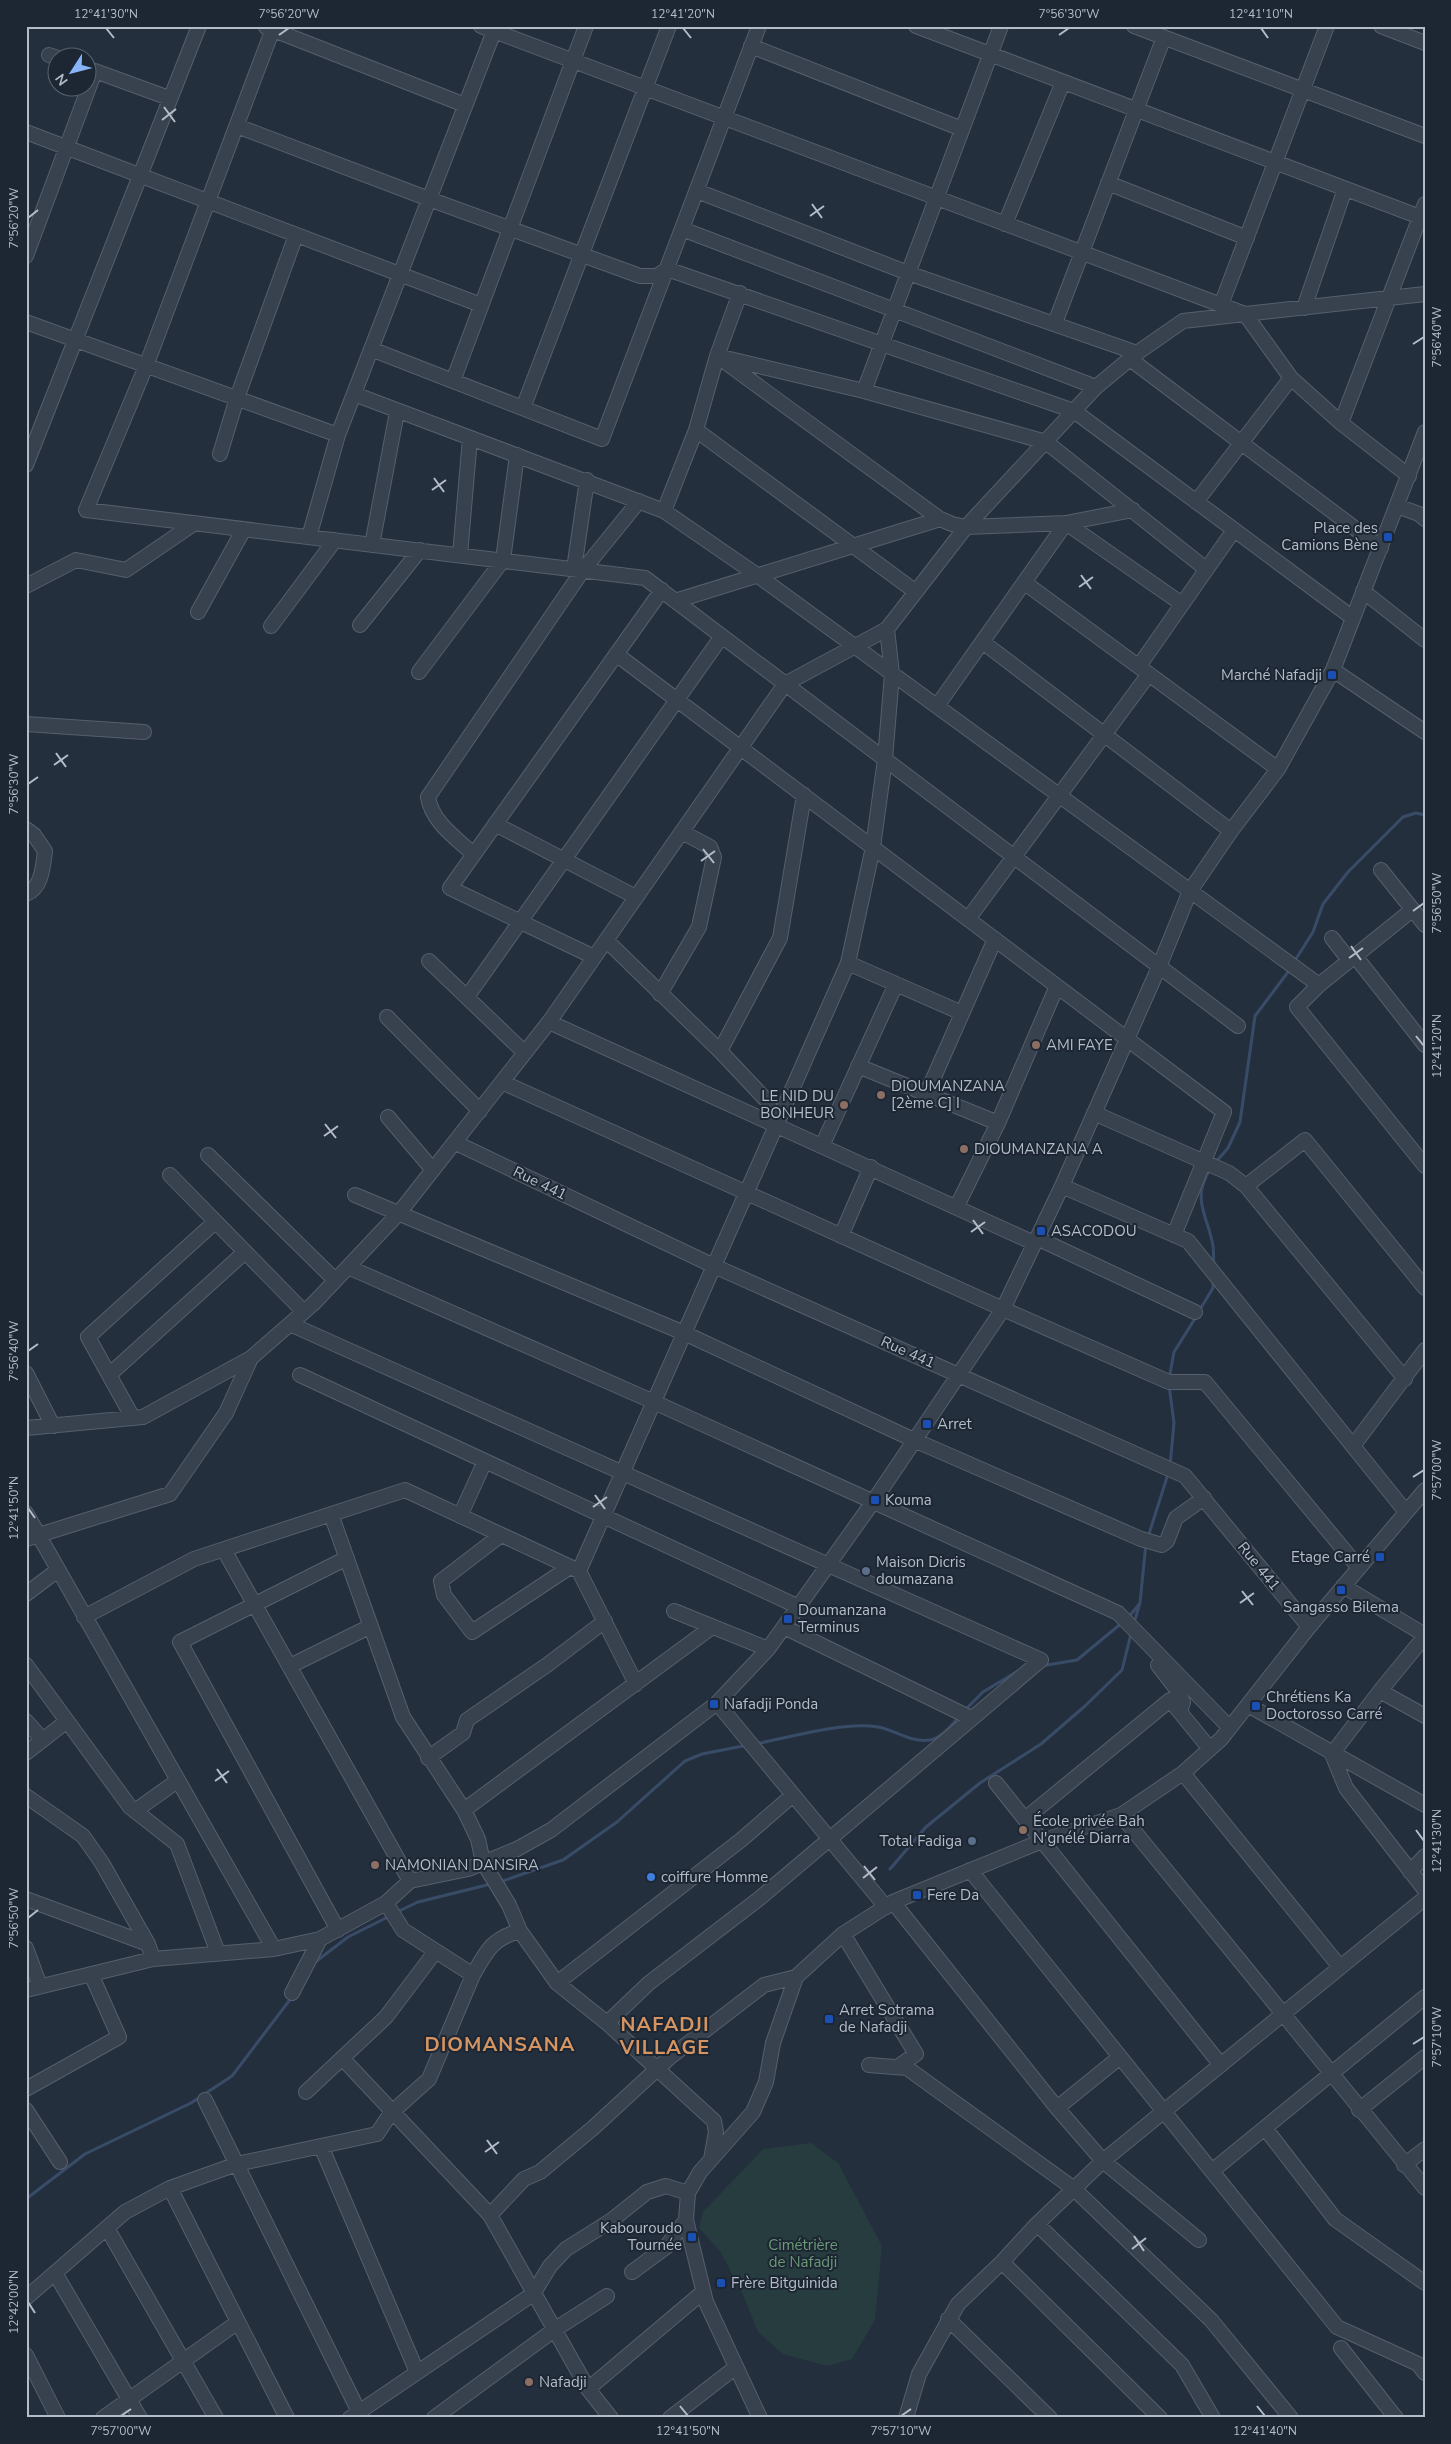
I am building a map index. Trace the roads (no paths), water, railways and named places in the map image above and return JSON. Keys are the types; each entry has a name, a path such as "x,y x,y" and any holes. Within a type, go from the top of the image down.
{"street":[{"path":"26,465 77,340 168,98 199,26"},
{"path":"481,26 495,29 573,61 1245,314 1291,378 1341,423 1409,476"},
{"path":"453,381 586,26"},
{"path":"523,408 669,26"},
{"path":"371,349 602,439 759,26"},
{"path":"916,26 1345,189 1422,211 1341,423"},
{"path":"864,391 1001,26"},
{"path":"1134,26 1425,136"},
{"path":"1221,305 1327,26"},
{"path":"1381,26 1425,43"},
{"path":"465,105 270,27 237,126 146,366 86,510 645,578 1238,1026"},
{"path":"309,537 338,435 495,29"},
{"path":"1055,323 1164,38"},
{"path":"751,46 962,129"},
{"path":"98,73 168,98"},
{"path":"1005,224 1063,82"},
{"path":"26,256 66,148 82,98"},
{"path":"237,126 429,200 640,276 657,276 667,269"},
{"path":"26,132 481,305"},
{"path":"1108,183 1247,238"},
{"path":"1304,308 1345,189"},
{"path":"696,191 908,273 1055,323 1133,356 1241,443 1381,548"},
{"path":"682,229 1096,387"},
{"path":"220,454 237,398 296,235"},
{"path":"667,269 1074,411 1353,618"},
{"path":"664,511 696,430 717,356 740,293"},
{"path":"26,1428 143,1417 251,1358 304,1312 399,1213 549,1022 785,684 886,629 966,527 1096,387 1133,356 1183,321 1425,294"},
{"path":"26,322 338,435"},
{"path":"717,356 864,391 1046,442 1206,569"},
{"path":"717,356 940,518 952,524 966,527 1066,523 1133,510"},
{"path":"1196,502 1291,378"},
{"path":"354,394 397,412 587,480 664,511 757,575 1319,985"},
{"path":"372,544 397,412"},
{"path":"696,430 916,592"},
{"path":"26,1948 33,1988 153,1959 274,1949 320,1939 386,1903 410,1881 468,1869 517,1849 551,1830 717,1702 768,1649 874,1502 1003,1309 1062,1186 1159,967 1190,890 1231,830 1278,769 1332,670 1425,432"},
{"path":"460,555 470,438"},
{"path":"419,672 503,560 517,455"},
{"path":"578,570 587,480"},
{"path":"473,854 438,821 430,807 428,797 578,570 639,501"},
{"path":"1397,506 1423,515"},
{"path":"675,601 940,518"},
{"path":"26,586 76,560 126,570 195,523"},
{"path":"937,706 984,643 1066,523"},
{"path":"1066,523 1182,604"},
{"path":"198,612 244,529"},
{"path":"968,919 1104,734 1182,604 1234,530"},
{"path":"270,626 335,540"},
{"path":"360,625 420,550"},
{"path":"1025,583 1278,769"},
{"path":"594,957 450,888 662,590"},
{"path":"1363,591 1425,640"},
{"path":"501,1535 441,1581 444,1595 472,1632 575,1569 604,1516 848,963 873,847 885,759 892,674 886,629"},
{"path":"467,997 722,636"},
{"path":"984,643 1231,830"},
{"path":"616,654 1224,1112 1174,1234"},
{"path":"1332,670 1425,732"},
{"path":"26,724 144,732"},
{"path":"720,1051 780,938 804,796"},
{"path":"495,824 636,897"},
{"path":"26,829 34,835 45,851 42,875 32,892 26,894"},
{"path":"660,994 700,927 714,857 710,847 682,832"},
{"path":"1380,870 1425,925"},
{"path":"1412,910 1319,985 1298,1007 1425,1166"},
{"path":"1332,938 1352,958 1425,1045"},
{"path":"926,1095 994,939"},
{"path":"606,940 720,1051 768,1102 776,1126"},
{"path":"429,961 524,1053"},
{"path":"848,963 962,1013"},
{"path":"822,1146 896,984"},
{"path":"958,1206 998,1123 1057,986"},
{"path":"387,1017 480,1111"},
{"path":"549,1022 776,1126 1195,1312"},
{"path":"858,1066 998,1123"},
{"path":"502,1082 1003,1309 1169,1382 1205,1382 1359,1568"},
{"path":"1094,1113 1229,1173 1246,1186 1404,1380"},
{"path":"388,1117 434,1170"},
{"path":"1246,1186 1305,1140 1425,1288"},
{"name":"Rue 441","path":"456,1142 714,1266 1185,1476 1309,1627"},
{"path":"208,1155 335,1280"},
{"path":"841,1236 871,1167"},
{"path":"170,1175 304,1312"},
{"path":"1062,1186 1188,1241 1406,1512"},
{"path":"355,1195 684,1334 914,1440 1141,1539 1162,1545 1167,1540 1176,1518 1204,1498"},
{"path":"133,1418 88,1337 216,1222"},
{"path":"109,1375 245,1252"},
{"path":"348,1267 654,1402 1118,1613 1229,1727"},
{"path":"290,1324 1041,1660 754,1903 649,1983 607,2023"},
{"path":"1353,1446 1425,1350"},
{"path":"33,1537 170,1494 226,1413 251,1358"},
{"path":"26,1374 53,1426"},
{"path":"300,1375 798,1607"},
{"path":"460,1516 485,1461"},
{"path":"84,1618 194,1559 404,1490 575,1569 605,1621 636,1684"},
{"path":"760,2418 703,2292 686,2220 688,2193 700,2172 753,2112 766,2082 773,2043 796,1977 843,1934 890,1905 1042,1841 1121,1815 1183,1773 1210,1749 1248,1705 1309,1627 1425,1490"},
{"path":"26,1513 33,1537 58,1570 274,1949"},
{"path":"331,1514 403,1717 428,1758 464,1810 478,1838 484,1862 509,1905 520,1931 557,1982 607,2023 714,2121 716,2132 710,2160"},
{"path":"224,1550 410,1881"},
{"path":"338,1930 180,1642 347,1558"},
{"path":"26,1594 58,1570"},
{"path":"1332,1754 1425,1635 1343,1586"},
{"path":"674,1611 768,1649"},
{"path":"428,1758 463,1733 467,1720 547,1665 605,1621"},
{"path":"290,1666 371,1626"},
{"path":"464,1810 712,1627"},
{"path":"784,1627 971,1718"},
{"path":"1146,1651 1178,1691 1183,1702 1180,1712"},
{"path":"26,1666 130,1807 177,1844 218,1953"},
{"path":"1380,1691 1425,1716"},
{"path":"1025,1819 1170,1700 1210,1749"},
{"path":"717,1702 829,1839 890,1905 1103,2161 1200,2240"},
{"path":"1248,1705 1425,1805"},
{"path":"26,1721 43,1740"},
{"path":"26,1753 67,1721"},
{"path":"1332,1754 1346,1788 1425,1890"},
{"path":"1183,1773 1340,1967"},
{"path":"135,1811 177,1781"},
{"path":"996,1783 1221,2065"},
{"path":"557,1982 742,1840 793,1795"},
{"path":"26,1815 31,1800 82,1836 102,1863 148,1944 153,1959"},
{"path":"1121,1815 1359,2110 1425,2188"},
{"path":"1410,1872 1425,1856"},
{"path":"970,1870 1337,2326 1418,2364 1425,2373"},
{"path":"906,2418 919,2374 958,2304 1002,2262 1037,2224 1103,2161 1425,1898"},
{"path":"26,1899 148,1944"},
{"path":"386,1903 403,1930 435,1952 466,1968 473,1975"},
{"path":"26,2298 125,2212 170,2188 237,2164 377,2134 391,2113 429,2079 473,1975 487,1950 503,1935 520,1931"},
{"path":"843,1934 916,2054 899,2066"},
{"path":"292,1993 320,1939"},
{"path":"306,2092 386,2018 435,1952"},
{"path":"26,2089 119,2037 91,1974"},
{"path":"490,2215 524,2179 540,2172 669,2058 704,2033 764,1985 796,1977"},
{"path":"1212,2171 1425,1998"},
{"path":"1057,2108 1120,2057"},
{"path":"1359,2110 1425,2057"},
{"path":"342,2058 391,2113 490,2215 588,2389 610,2418"},
{"path":"869,2065 907,2068 1073,2188 1211,2320 1291,2418"},
{"path":"205,2100 357,2416 417,2372 533,2294 550,2266 566,2250 612,2220 647,2192 666,2186 688,2193"},
{"path":"26,2110 60,2162"},
{"path":"1265,2128 1335,2219 1425,2283"},
{"path":"321,2146 417,2372"},
{"path":"1404,2165 1425,2149"},
{"path":"170,2188 287,2418"},
{"path":"632,2272 666,2247 686,2220"},
{"path":"1037,2224 1182,2366 1213,2418"},
{"path":"107,2228 216,2418"},
{"path":"1002,2262 1160,2418"},
{"path":"55,2273 140,2418"},
{"path":"588,2389 703,2292"},
{"path":"434,2418 554,2330 607,2296"},
{"path":"948,2319 1050,2418"},
{"path":"103,2418 238,2322"},
{"path":"1368,2341 1344,2352 1396,2418"},
{"path":"26,2355 31,2377 58,2418"},
{"path":"670,2418 736,2367"}],"waterway":[{"path":"1294,962 1313,932 1323,904 1348,872 1403,817 1416,813 1425,815"},
{"path":"1215,1163 1228,1148 1240,1122 1255,1016 1291,968"},
{"path":"1211,1168 1205,1179 1201,1199 1211,1235 1214,1265"},
{"path":"1199,1311 1213,1288 1213,1281"},
{"path":"1169,1379 1174,1352 1196,1317"},
{"path":"1169,1385 1174,1423 1170,1466"},
{"path":"1148,1537 1168,1474"},
{"path":"1134,1623 1140,1603 1146,1543"},
{"path":"1128,1618 1140,1603"},
{"path":"1041,1666 1077,1660 1123,1622"},
{"path":"890,1869 926,1827 980,1783 1041,1744 1085,1706 1122,1670 1131,1634"},
{"path":"965,1710 983,1692 1018,1671"},
{"path":"756,1744 850,1726 878,1727 916,1740 930,1740 942,1734 959,1717"},
{"path":"500,1882 563,1860 617,1822 685,1761 702,1754 748,1745"},
{"path":"397,1912 418,1902 491,1884"},
{"path":"314,1963 348,1937 390,1916"},
{"path":"26,2199 85,2154 191,2103 232,2076 292,1997"}],"place":[{"name":"Place des Camions Bène","path":"1388,537"},
{"name":"Marché Nafadji","path":"1332,675"},
{"name":"AMI FAYE","path":"1036,1045"},
{"name":"DIOUMANZANA [2ème C] I","path":"881,1095"},
{"name":"LE NID DU BONHEUR","path":"844,1105"},
{"name":"DIOUMANZANA A","path":"964,1149"},
{"name":"ASACODOU","path":"1041,1231"},
{"name":"Arret","path":"927,1424"},
{"name":"Kouma","path":"875,1500"},
{"name":"Etage Carré","path":"1380,1557"},
{"name":"Maison Dicris doumazana","path":"866,1571"},
{"name":"Sangasso Bilema","path":"1341,1590"},
{"name":"Doumanzana Terminus","path":"788,1619"},
{"name":"Nafadji Ponda","path":"714,1704"},
{"name":"Chrétiens Ka Doctorosso Carré","path":"1256,1706"},
{"name":"École privée Bah N'gnélé Diarra","path":"1023,1830"},
{"name":"Total Fadiga","path":"972,1841"},
{"name":"NAMONIAN DANSIRA","path":"375,1865"},
{"name":"coiffure Homme","path":"651,1877"},
{"name":"Fere Da","path":"917,1895"},
{"name":"Arret Sotrama de Nafadji","path":"829,2019"},
{"name":"Kabouroudo Tournée","path":"692,2237"},
{"name":"Frère Bitguinida","path":"721,2283"},
{"name":"Nafadji","path":"529,2382"}],"district":[{"name":"NAFADJI VILLAGE","path":"665,2036"},
{"name":"DIOMANSANA","path":"500,2044"}],"park label":[{"name":"Cimétrière de Nafadji","path":"803,2254"}]}
